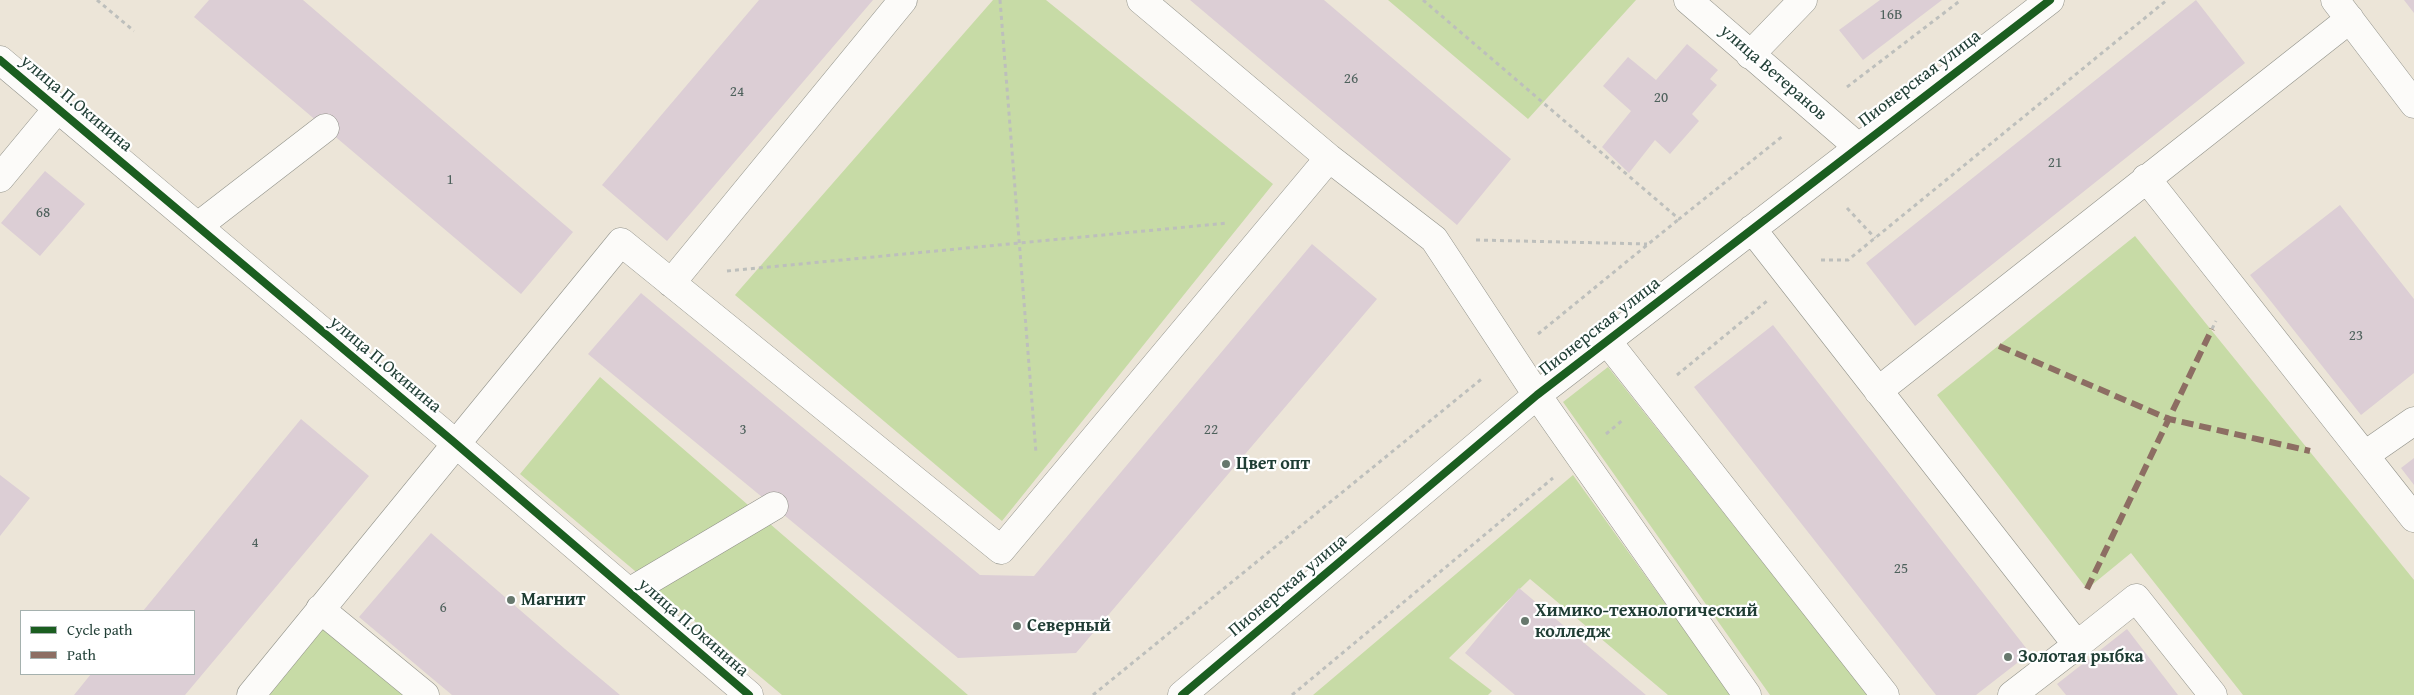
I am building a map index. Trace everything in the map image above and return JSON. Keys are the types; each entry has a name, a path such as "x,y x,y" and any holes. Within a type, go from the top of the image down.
{"street":[{"path":"674,279 903,0"},
{"path":"1141,0 1329,158 1434,239 1537,395 1747,695"},
{"name":"улица Ветеранов","path":"1688,0 1858,146"},
{"path":"1750,55 1803,0"},
{"name":"Пионерская улица","path":"1182,695 1537,395 2050,0"},
{"path":"1878,391 2146,178 2342,10 2414,104"},
{"name":"улица П.Окинина","path":"0,60 455,443 749,695"},
{"path":"0,178 58,108"},
{"path":"198,226 325,128"},
{"path":"251,695 621,242 674,279 1001,550 1329,158"},
{"path":"2146,178 2414,518"},
{"path":"1752,229 2077,644"},
{"path":"1607,341 1885,695"},
{"path":"2365,456 2414,421"},
{"path":"629,592 774,506"},
{"path":"2015,694 2136,598 2213,695"},
{"path":"320,609 425,695"}],"path":[{"path":"97,0 134,31"},
{"path":"1000,0 1040,503"},
{"path":"1423,0 1679,219"},
{"path":"1847,87 1961,0"},
{"path":"1292,695 1816,260 1848,260 2167,0"},
{"path":"1093,695 1784,135"},
{"path":"1847,208 1875,238"},
{"path":"674,279 1279,218"},
{"path":"1434,239 1648,244"}],"green space":[{"path":"993,0 1046,0 1273,184 1002,521 735,295"},
{"path":"1388,0 1636,0 1528,119"},
{"path":"2135,236 2414,580 2414,695 2243,695 2131,553 2087,589 1937,395"},
{"path":"1608,367 1868,695 1770,695 1563,402"},
{"path":"600,377 968,695 782,695 520,474"},
{"path":"1573,475 1731,695 1668,695 1530,579 1449,658 1492,691 1488,695 1313,695"},
{"path":"321,618 415,695 258,695"}],"building":[{"path":"209,0 303,0 573,232 521,294 194,17"},
{"path":"759,0 873,0 667,241 602,185"},
{"path":"1190,0 1324,0 1511,159 1457,225"},
{"path":"1880,0 1942,0 1863,60 1839,30"},
{"path":"2196,0 2245,63 1915,326 1866,263"},
{"path":"2404,0 2414,0 2414,13"},
{"path":"1687,44 1718,70 1710,79 1717,85 1692,114 1699,121 1670,154 1655,140 1629,173 1602,147 1631,111 1603,86 1628,57 1656,80"},
{"path":"45,171 85,204 40,256 1,223"},
{"path":"2340,205 2414,299 2414,373 2361,415 2250,275"},
{"path":"1312,244 1377,299 1076,653 958,658 588,354 641,293 980,575 1034,576"},
{"path":"1773,325 2030,653 1976,695 1936,695 1694,387"},
{"path":"301,419 369,476 185,695 74,695 90,675 195,675 195,610 144,610"},
{"path":"2414,458 2414,485 2401,468"},
{"path":"0,475 30,498 0,536"},
{"path":"431,533 620,695 452,695 359,617"},
{"name":"Химико-технологический колледж","path":"1519,588 1646,695 1515,695 1465,653"},
{"path":"2127,629 2178,695 2066,695 2057,684"}],"marked path":[{"path":"2087,589 2212,329"},
{"path":"1999,346 2169,419 2310,451"}],"cycle path":[{"path":"1182,695 1537,395 2050,0"},
{"path":"0,60 455,443 749,695"}],"place":[{"name":"Цвет опт","path":"1226,464"},
{"name":"Магнит","path":"511,600"},
{"name":"Химико-технологический колледж","path":"1525,621"},
{"name":"Северный","path":"1017,626"},
{"name":"Золотая рыбка","path":"2008,657"}]}
